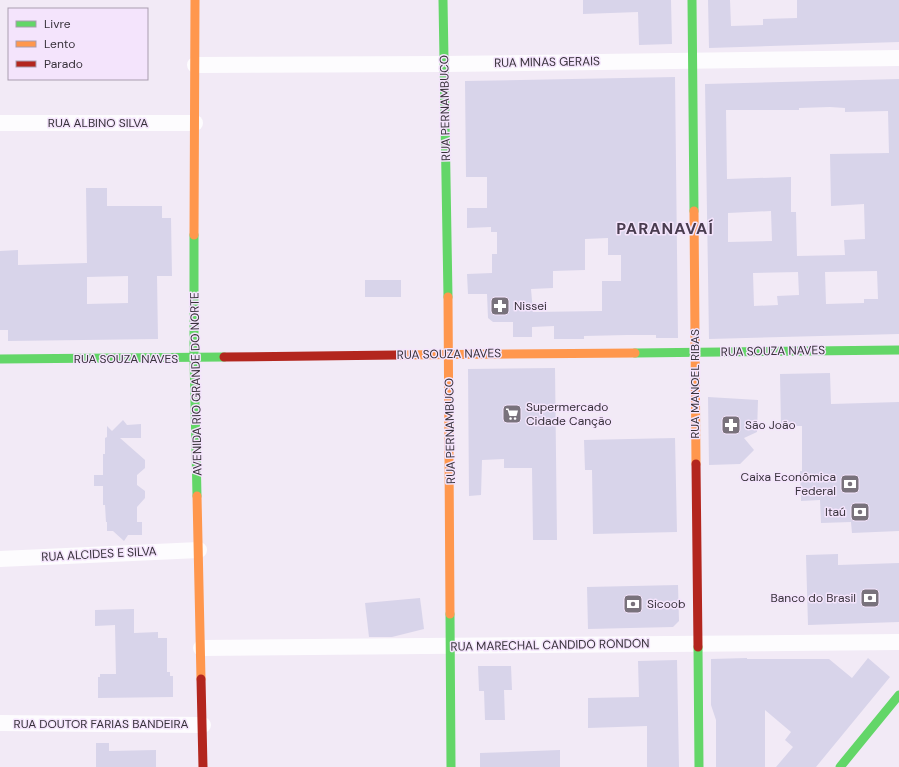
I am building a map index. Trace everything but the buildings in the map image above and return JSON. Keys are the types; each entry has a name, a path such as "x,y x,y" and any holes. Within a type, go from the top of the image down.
{"street":[{"name":"AVENIDA RIO GRANDE DO NORTE","path":"195,0 196,123 194,358 203,767"},
{"name":"RUA PERNAMBUCO","path":"443,0 449,354 451,767"},
{"name":"RUA MANOEL RIBAS","path":"692,0 699,767"},
{"name":"RUA MINAS GERAIS","path":"196,65 444,64 899,58"},
{"name":"RUA ALBINO SILVA","path":"0,123 196,123"},
{"name":"RUA SOUZA NAVES","path":"0,360 695,351 899,350"},
{"name":"RUA ALCIDES E SILVA","path":"0,559 199,550"},
{"name":"RUA MARECHAL CANDIDO RONDON","path":"201,648 899,642"},
{"path":"840,767 899,695"},
{"name":"RUA DOUTOR FARIAS BANDEIRA","path":"0,723 202,725"}],"traffic: fast":[{"path":"443,0 448,297"},
{"path":"692,0 694,211"},
{"path":"194,235 194,358 197,496"},
{"path":"635,353 899,350"},
{"path":"0,359 224,357"},
{"path":"450,614 451,767"},
{"path":"698,647 699,767"},
{"path":"840,767 899,695"}],"traffic: slow":[{"path":"194,235 195,0"},
{"path":"694,211 696,464"},
{"path":"448,297 450,614"},
{"path":"397,355 635,353"},
{"path":"197,496 201,679"}],"traffic: jam":[{"path":"224,357 397,355"},
{"path":"696,464 698,647"},
{"path":"201,679 203,767"}],"place":[{"name":"Nissei","path":"500,306"},
{"name":"Supermercado Cidade Canção","path":"512,414"},
{"name":"São João","path":"731,425"},
{"name":"Caixa Econômica Federal","path":"850,484"},
{"name":"Itaú","path":"860,512"},
{"name":"Banco do Brasil","path":"870,598"},
{"name":"Sicoob","path":"633,604"}],"district":[{"name":"PARANAVAÍ","path":"665,228"}]}
